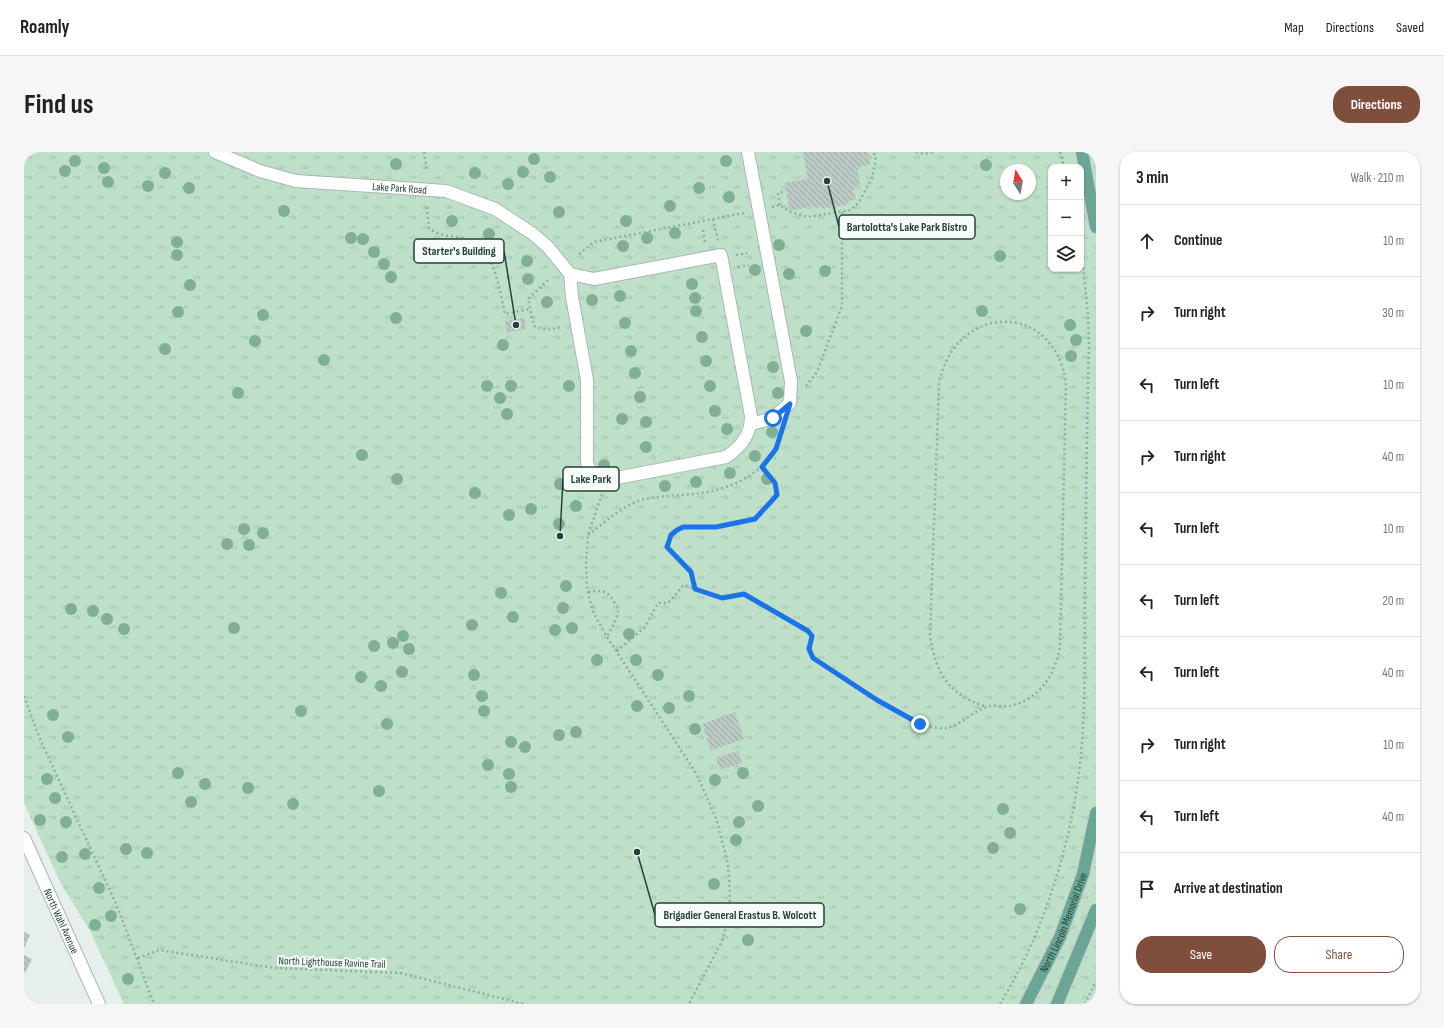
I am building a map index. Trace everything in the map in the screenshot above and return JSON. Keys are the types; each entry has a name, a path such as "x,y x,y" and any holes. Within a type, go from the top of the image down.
{"main road":[{"path":"1082,152 1096,228"},
{"name":"North Lincoln Memorial Drive","path":"1026,1004 1060,937 1083,874 1096,813"},
{"path":"1057,1004 1096,910"}],"street":[{"name":"Lake Park Road","path":"215,152 260,171 296,181 320,184 427,189 446,191 469,198 495,209 515,220 548,247 567,271"},
{"path":"748,152 791,381 790,404 773,418 751,424"},
{"path":"721,255 750,409 751,424 744,440 736,450 726,457 606,480 593,474 587,463 588,380 578,324 567,271 594,279 721,255"},
{"name":"North Wahl Avenue","path":"24,838 99,1004"}],"path":[{"path":"424,152 427,171"},
{"path":"579,254 594,242 780,206 790,212 808,217 851,210 859,202 874,170 876,160 874,152"},
{"path":"916,152 925,154 933,152"},
{"path":"1060,152 1063,164"},
{"path":"780,206 778,193 786,191"},
{"path":"427,207 428,228 434,232 464,239 481,248 487,255 497,277 505,314 530,309"},
{"path":"588,536 624,509 640,501 701,493 723,488 745,479 762,467 776,449 790,404 817,372 842,306 842,212"},
{"path":"713,219 715,227"},
{"path":"1000,1004 1030,947 1051,892 1067,839 1078,780 1084,701 1089,341 1084,272"},
{"path":"548,280 528,299 534,326 546,330 578,324"},
{"path":"617,651 645,627 658,603 668,603 684,585 722,598 744,594 808,631 812,636 809,649 813,658 839,677 920,724 945,728 954,726 987,707 1014,705 1041,691 1052,676 1058,661 1060,647 1066,391 1064,370 1059,357 1049,343 1034,329 1021,323 1006,321 991,323 979,328 953,347 946,358 941,372 939,385 930,636 938,669 946,682 958,694 971,702 987,707"},
{"path":"695,589 691,572 667,547 671,535 683,527 716,527 755,519 777,495 775,483 762,467"},
{"path":"606,480 588,536 586,562 588,592 594,614 607,637 696,773 716,818 728,864 730,894 728,920 722,941 690,1002"},
{"path":"588,592 597,590 610,594 618,608 617,616 607,637"},
{"path":"24,696 39,737 104,877 138,958 154,1004"},
{"name":"North Lighthouse Ravine Trail","path":"138,958 159,950 275,968 402,973 524,1004"},
{"path":"1085,1004 1096,981"}],"green space":[{"path":"24,152 1096,152 1096,1004 124,1004 90,931 61,884 24,803"}],"building":[{"path":"803,152 868,152 870,165 857,167 860,185 853,186 856,200 848,201 849,204 822,209 821,207 814,208 813,206 790,211 785,183 808,179"},
{"path":"524,318 526,329 507,333 505,321"},
{"path":"735,712 744,739 711,750 702,724"},
{"path":"738,751 742,763 720,770 716,758"},
{"path":"24,932 30,935 24,948"},
{"path":"24,955 32,959 25,973 24,972"}],"place":[{"name":"Bartolotta's Lake Park Bistro","path":"827,181"},
{"name":"Starter's Building","path":"516,325"},
{"name":"Lake Park","path":"560,536"},
{"name":"Brigadier General Erastus B. Wolcott","path":"637,852"}],"route":[{"path":"773,418 790,404 776,449 762,467 775,483 777,495 755,519 716,527 683,527 671,535 667,547 691,572 695,589 722,598 744,594 808,631 812,636 809,649 813,658 839,677 920,724"}]}
